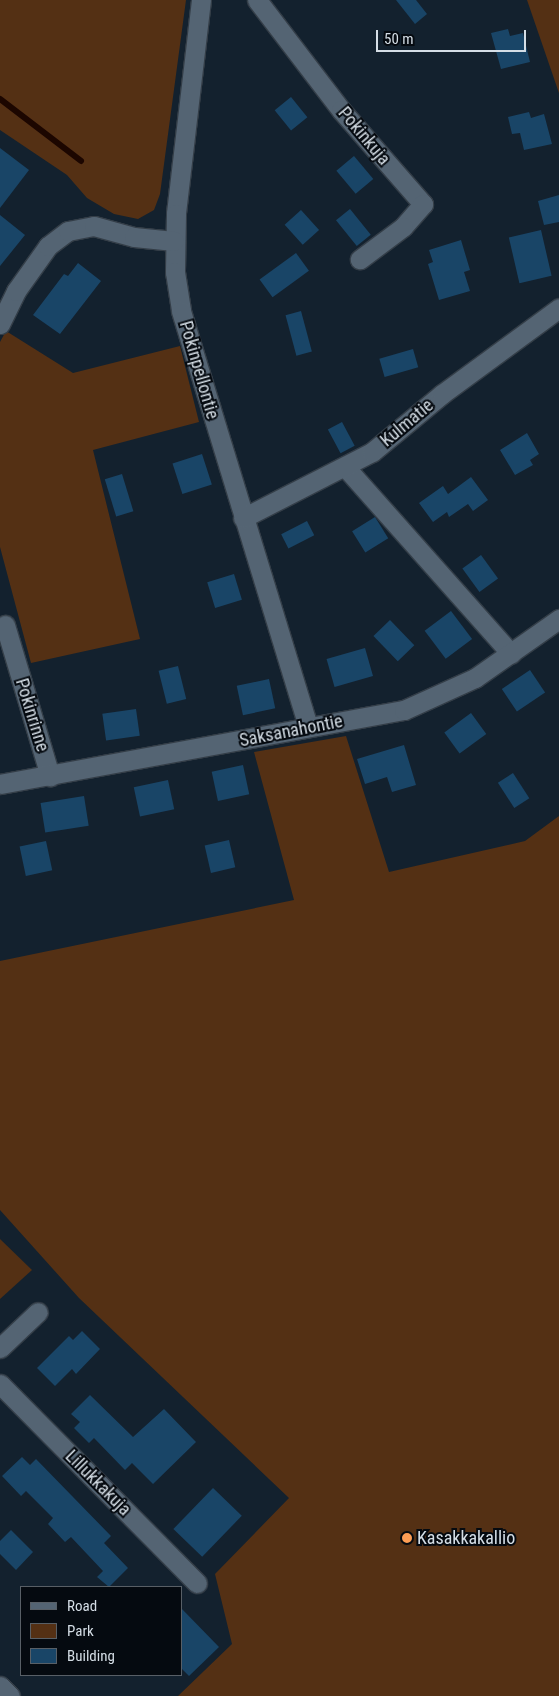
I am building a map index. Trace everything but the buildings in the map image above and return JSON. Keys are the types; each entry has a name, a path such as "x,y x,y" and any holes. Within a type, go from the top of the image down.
{"street":[{"name":"Pokinpellontie","path":"201,0 174,241 181,310 242,518 308,727"},
{"name":"Pokinkuja","path":"258,0 341,110 423,204 403,227 360,259"},
{"path":"0,324 16,291 48,246 68,230 94,226 134,237 174,241"},
{"name":"Kulmatie","path":"242,518 347,468 559,308"},
{"path":"347,468 512,654"},
{"name":"Saksanahontie","path":"0,784 404,710 475,678 512,654 559,619"},
{"name":"Pokinrinne","path":"5,625 50,776"},
{"path":"0,1348 38,1312"},
{"name":"Lillukkakuja","path":"0,1384 197,1583"},
{"path":"0,1686 10,1696"}],"green space":[{"path":"0,0 186,0 160,194 154,210 138,219 114,214 87,198 67,175 0,130"},
{"path":"527,0 559,0 559,93"},
{"path":"6,331 73,373 180,346 199,422 93,450 140,639 31,663 0,547 0,342"},
{"path":"346,736 389,872 525,841 559,816 559,1696 178,1696 232,1644 215,1574 289,1498 79,1298 0,1210 0,961 294,900 254,752"},
{"path":"0,1239 32,1270 0,1299"}],"waterway":[{"path":"0,99 81,161"}],"place":[{"name":"Kasakkakallio","path":"407,1538"}]}
